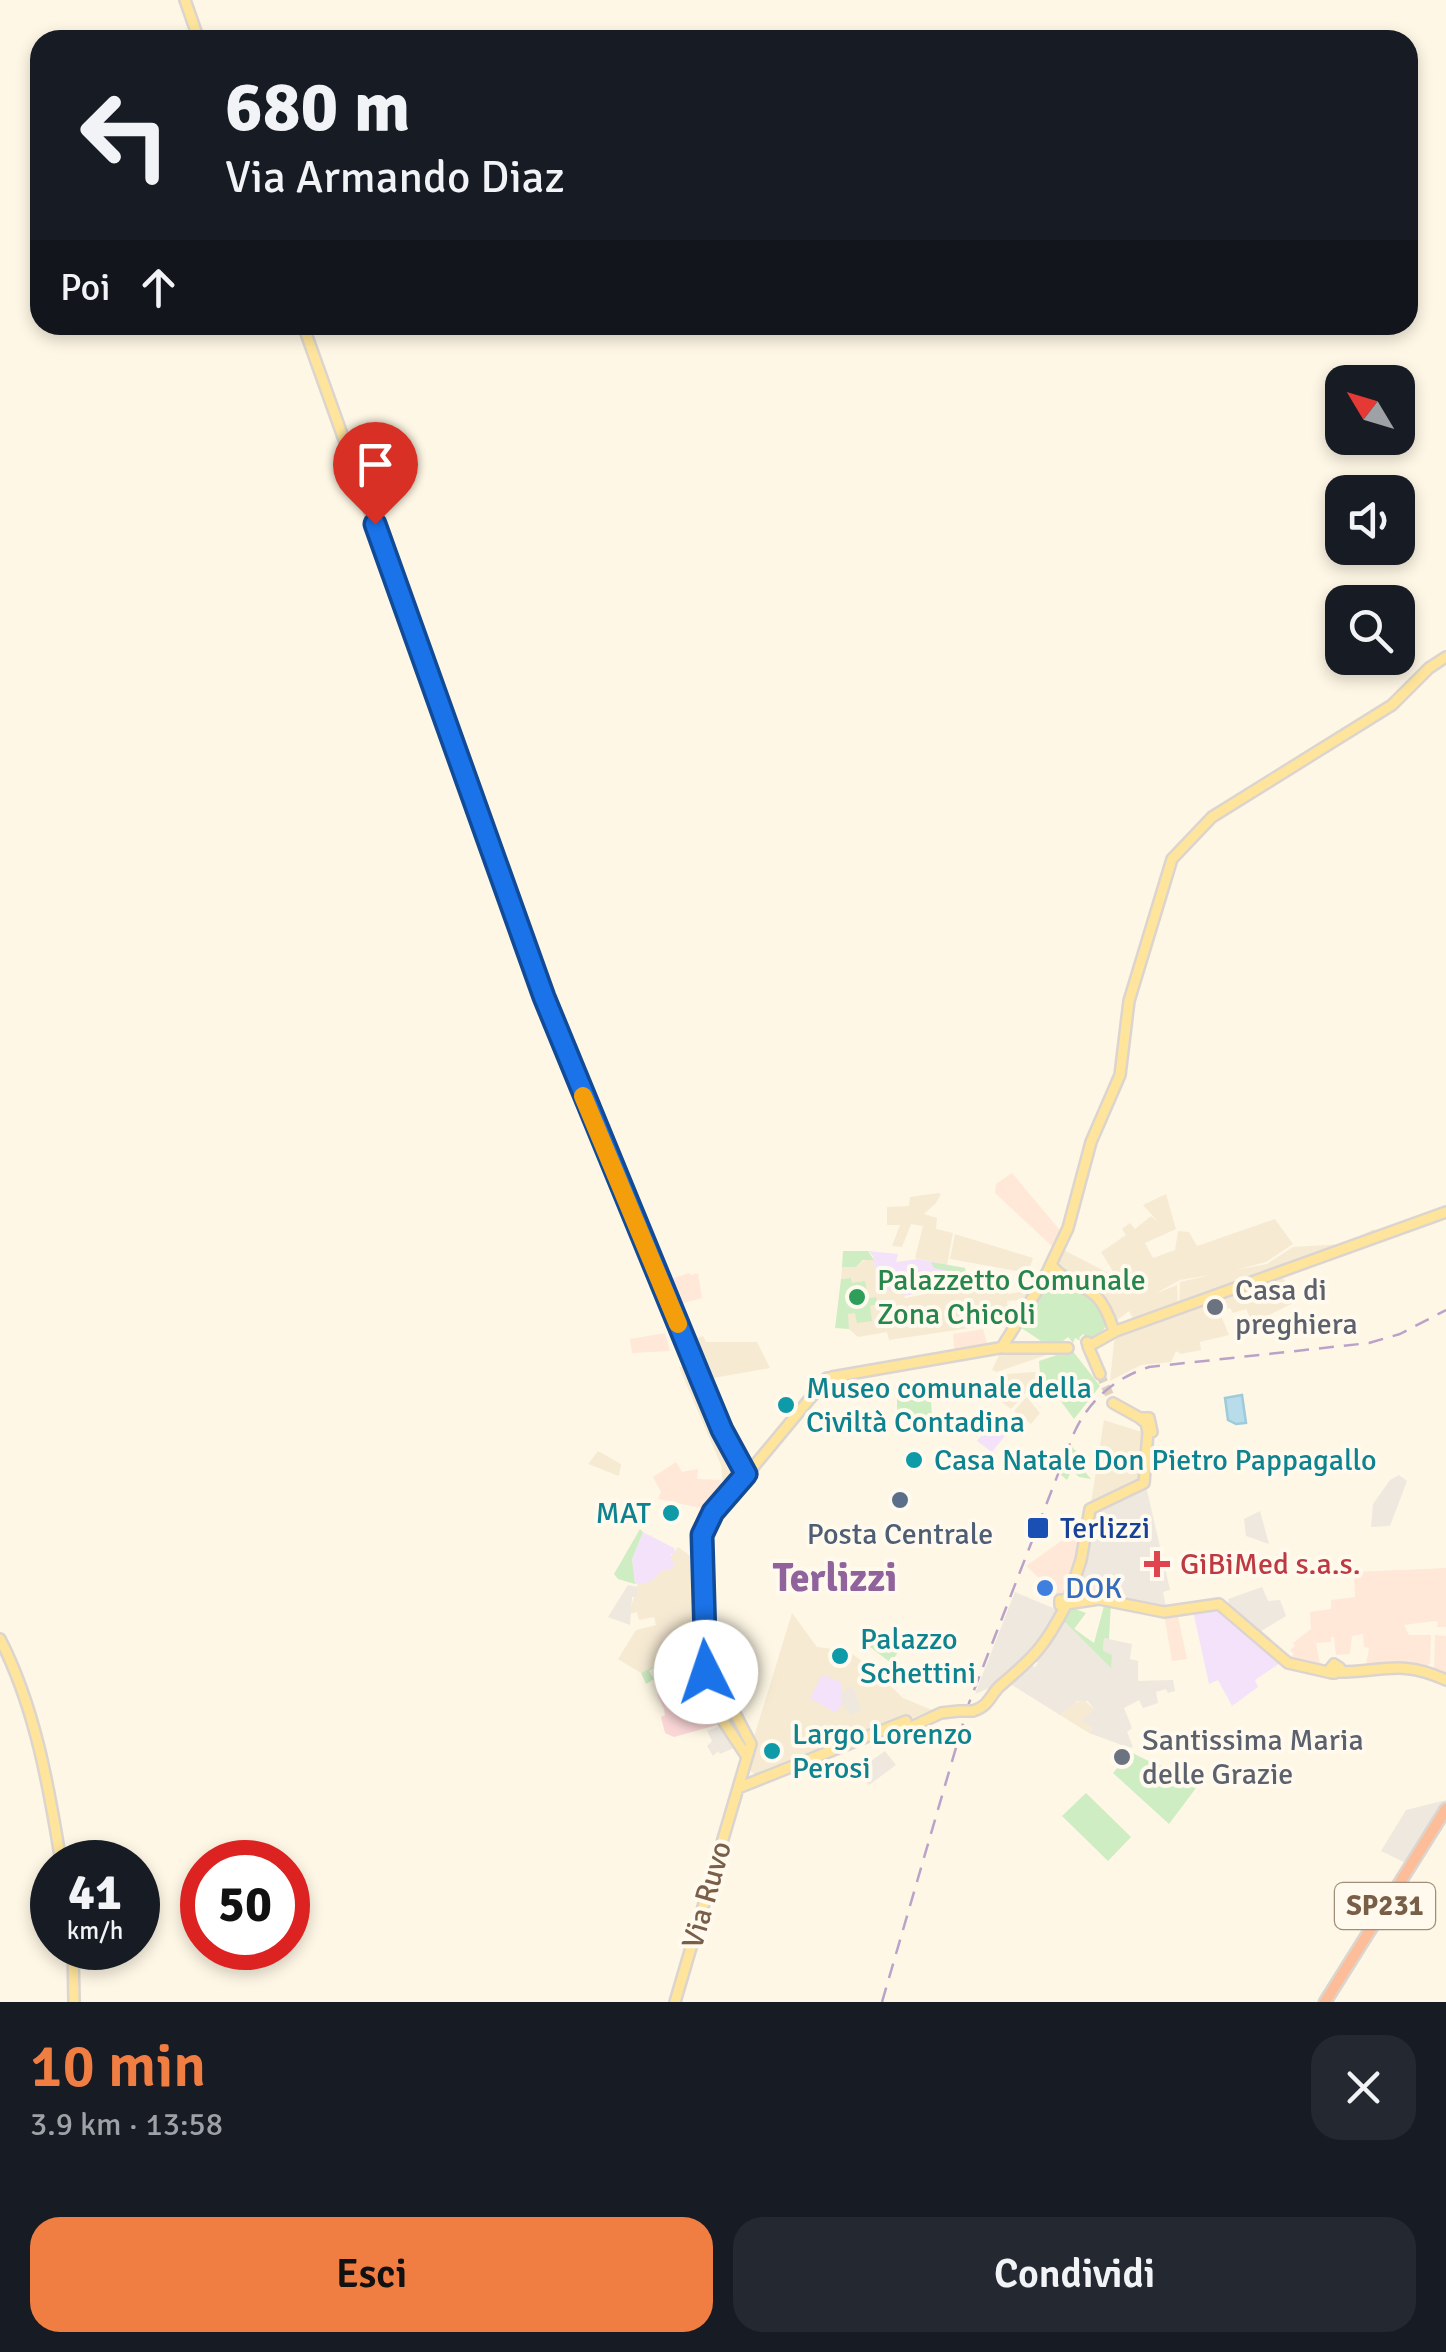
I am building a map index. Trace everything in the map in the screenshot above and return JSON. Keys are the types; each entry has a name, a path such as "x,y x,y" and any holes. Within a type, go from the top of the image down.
{"highway":[{"name":"SP231","path":"1326,2002 1446,1812"}],"main road":[{"path":"185,0 196,30"},
{"path":"307,335 544,997 722,1430 746,1474"},
{"path":"1001,1349 1061,1246 1091,1142 1120,1076 1129,1001 1172,859 1212,816 1392,705 1429,668 1446,658"},
{"path":"747,1751 723,1724 708,1678 700,1532 712,1510 828,1381 1001,1349 1088,1346 1111,1331 1446,1212"},
{"path":"1049,1270 1092,1294 1111,1331"},
{"path":"1088,1346 1100,1374"},
{"path":"738,1788 941,1713 973,1711 986,1705 999,1686 1038,1654 1065,1603 1084,1548 1090,1509 1144,1482 1146,1422 1113,1403"},
{"path":"1065,1603 1099,1600 1164,1612 1220,1604 1288,1663 1358,1674 1404,1666 1446,1680"},
{"path":"0,1639 26,1704 45,1772 57,1840"},
{"path":"705,1653 747,1751"},
{"name":"Via Ruvo","path":"676,2002 747,1751"},
{"path":"73,1970 74,2002"}],"shaded area":[{"path":"1012,1173 1063,1234 1057,1251 995,1193 996,1184"},
{"path":"941,1194 936,1203 924,1214 937,1218 936,1229 953,1233 947,1265 915,1258 923,1226 911,1224 902,1247 892,1246 900,1225 887,1225 887,1207 909,1206 910,1197"},
{"path":"1166,1194 1176,1229 1145,1243 1153,1258 1175,1250 1178,1231 1189,1232 1197,1246 1275,1219 1293,1244 1266,1262 1236,1270 1267,1264 1293,1247 1344,1244 1374,1229 1379,1234 1179,1306 1180,1282 1210,1275 1180,1280 1155,1294 1177,1285 1178,1307 1135,1322 1129,1311 1111,1325 1105,1307 1054,1269 1060,1248 1114,1273 1101,1252 1126,1235 1122,1229 1130,1223 1135,1229 1151,1216 1159,1223 1143,1205"},
{"path":"955,1234 1033,1258 1028,1273 950,1259"},
{"path":"868,1251 898,1254 896,1262 918,1259 965,1268 967,1284 904,1296 902,1288 879,1292 873,1256"},
{"path":"866,1259 874,1260 879,1291 903,1288 905,1298 1003,1279 1008,1294 1026,1291 1027,1299 1007,1301 1010,1322 889,1340 887,1332 858,1337 849,1329 847,1314 875,1297 868,1298 851,1278 841,1279 842,1267 856,1267"},
{"path":"1278,1272 1299,1300 1253,1323 1246,1309 1233,1313 1230,1308 1219,1311 1229,1335 1200,1342 1201,1350 1181,1354 1176,1351 1171,1362 1141,1365 1110,1381 1114,1342 1120,1333"},
{"path":"698,1273 702,1298 672,1306 662,1282"},
{"path":"983,1329 989,1350 955,1356 953,1334"},
{"path":"665,1333 670,1351 632,1353 630,1339"},
{"path":"703,1336 706,1342 757,1342 770,1368 702,1380 688,1346 691,1340"},
{"path":"1000,1353 1052,1353 997,1372 992,1370"},
{"path":"693,1365 746,1473 724,1496 721,1465 679,1367"},
{"path":"1035,1372 1040,1377 1011,1409 986,1390 1006,1374"},
{"path":"1042,1380 1046,1384 1030,1401 1040,1413 1031,1424 1014,1411"},
{"path":"998,1415 1013,1426 992,1452 977,1441"},
{"path":"1104,1420 1146,1430 1144,1483 1090,1509"},
{"path":"598,1451 621,1464 619,1476 588,1464"},
{"path":"676,1462 682,1472 698,1469 697,1479 721,1480 722,1497 710,1510 658,1499 661,1492 653,1477"},
{"path":"1399,1475 1407,1481 1390,1526 1371,1527 1373,1504 1390,1480"},
{"path":"1146,1486 1170,1590 1163,1592 1167,1611 1109,1601 1069,1602 1090,1509"},
{"path":"1260,1511 1269,1544 1246,1536 1244,1519"},
{"path":"1088,1522 1071,1594 1054,1598 1043,1594 1035,1587 1040,1579 1026,1566"},
{"path":"643,1532 674,1548 674,1568 661,1571 651,1582 635,1584 632,1559"},
{"path":"678,1547 699,1562 705,1670 702,1678 677,1685 667,1660 641,1673 618,1659 636,1630 656,1625 654,1617 639,1620 637,1612 629,1614 638,1583 651,1582"},
{"path":"1446,1568 1446,1627 1437,1627 1435,1621 1404,1625 1409,1635 1431,1635 1427,1667 1360,1667 1366,1665 1369,1648 1364,1647 1363,1634 1352,1636 1350,1654 1336,1655 1334,1637 1331,1642 1316,1643 1321,1670 1287,1660 1294,1654 1290,1650 1295,1646 1293,1643 1311,1629 1310,1612 1331,1609 1331,1600 1355,1597 1354,1572"},
{"path":"628,1585 638,1587 636,1597 632,1597 630,1625 608,1617"},
{"path":"1262,1587 1268,1601 1280,1600 1286,1616 1258,1633 1230,1607 1228,1599"},
{"path":"1015,1592 1060,1611 1040,1647 996,1685 975,1694"},
{"path":"1220,1606 1283,1661 1255,1680 1258,1687 1232,1706 1218,1680 1209,1684 1193,1611"},
{"path":"1177,1612 1187,1659 1172,1661 1164,1614"},
{"path":"792,1613 817,1647 848,1651 903,1698 932,1710 759,1778 745,1766"},
{"path":"1061,1618 1103,1651 1104,1638 1132,1644 1130,1659 1138,1661 1138,1681 1173,1680 1175,1691 1156,1692 1158,1703 1143,1708 1139,1700 1124,1708 1132,1728 1127,1732 1133,1747 1089,1733 1093,1727 1082,1721 1094,1709 1088,1701 1077,1701 1060,1715 1012,1685 1029,1665 1035,1667 1038,1663 1035,1660"},
{"path":"1435,1635 1446,1636 1446,1676 1434,1669"},
{"path":"822,1675 841,1682 842,1704 836,1713 810,1698"},
{"path":"695,1683 704,1711 715,1710 720,1724 674,1737 665,1733 661,1717 665,1715 664,1709 657,1694"},
{"path":"853,1686 861,1710 851,1715 842,1704 840,1693"},
{"path":"1084,1700 1094,1709 1089,1733 1060,1715 1068,1705"},
{"path":"723,1725 738,1746 713,1756 707,1746 712,1741 707,1731"},
{"path":"885,1751 896,1765 869,1785 858,1770"},
{"path":"1446,1800 1410,1865 1381,1851 1406,1810"}],"green space":[{"path":"843,1251 868,1251 874,1260 842,1267"},
{"path":"931,1262 965,1268 967,1280 938,1285 937,1274 948,1271 934,1268"},
{"path":"1050,1276 1069,1282 1092,1299 1106,1325 1102,1333 1088,1339 1083,1334 1081,1341 1075,1338 1073,1343 1068,1337 1063,1341 1066,1345 1047,1345 1017,1325"},
{"path":"851,1278 852,1283 865,1281 868,1298 876,1297 877,1304 870,1306 872,1321 857,1323 855,1313 848,1314 849,1329 835,1328 841,1279"},
{"path":"1072,1350 1100,1386 1074,1419 1040,1373 1039,1361"},
{"path":"930,1388 932,1415 897,1418 897,1391"},
{"path":"1072,1447 1078,1453 1077,1462 1091,1479 1079,1477 1072,1470 1067,1480 1061,1475"},
{"path":"640,1529 643,1532 632,1559 635,1584 614,1574"},
{"path":"1105,1602 1111,1603 1109,1639 1104,1638 1103,1651 1112,1655 1111,1668 1061,1618 1067,1606 1086,1613 1074,1629 1094,1643"},
{"path":"881,1632 903,1644 891,1663 870,1647"},
{"path":"667,1660 669,1664 682,1661 685,1671 671,1668 672,1672 658,1678 653,1668 649,1671 654,1679 646,1684 641,1673"},
{"path":"1127,1749 1202,1780 1169,1824 1113,1773 1119,1766 1118,1755"},
{"path":"1086,1793 1131,1837 1108,1861 1062,1816"}],"water":[{"path":"1242,1395 1246,1423 1236,1424 1228,1420 1225,1398"}],"tunnel":[{"path":"1100,1374 1113,1403"}],"railway":[{"path":"882,2002 969,1703 1074,1433 1087,1410 1114,1384 1149,1367 1369,1343 1400,1334 1446,1310"}],"slow traffic":[{"path":"583,1096 678,1324"}],"place":[{"name":"Palazzetto Comunale Zona Chicoli","path":"857,1297"},
{"name":"Casa di preghiera","path":"1215,1307"},
{"name":"Museo comunale della Civiltà Contadina","path":"786,1405"},
{"name":"Casa Natale Don Pietro Pappagallo","path":"914,1460"},
{"name":"Posta Centrale","path":"900,1500"},
{"name":"MAT","path":"671,1513"},
{"name":"Terlizzi","path":"1038,1528"},
{"name":"GiBiMed s.a.s.","path":"1157,1564"},
{"name":"DOK","path":"1045,1588"},
{"name":"Palazzo Schettini","path":"840,1656"},
{"name":"Largo Lorenzo Perosi","path":"772,1751"},
{"name":"Santissima Maria delle Grazie","path":"1122,1757"}],"district":[{"name":"Terlizzi","path":"835,1578"}],"route":[{"path":"375,524 544,997 722,1430 746,1474 713,1512 702,1535 706,1672"}]}
